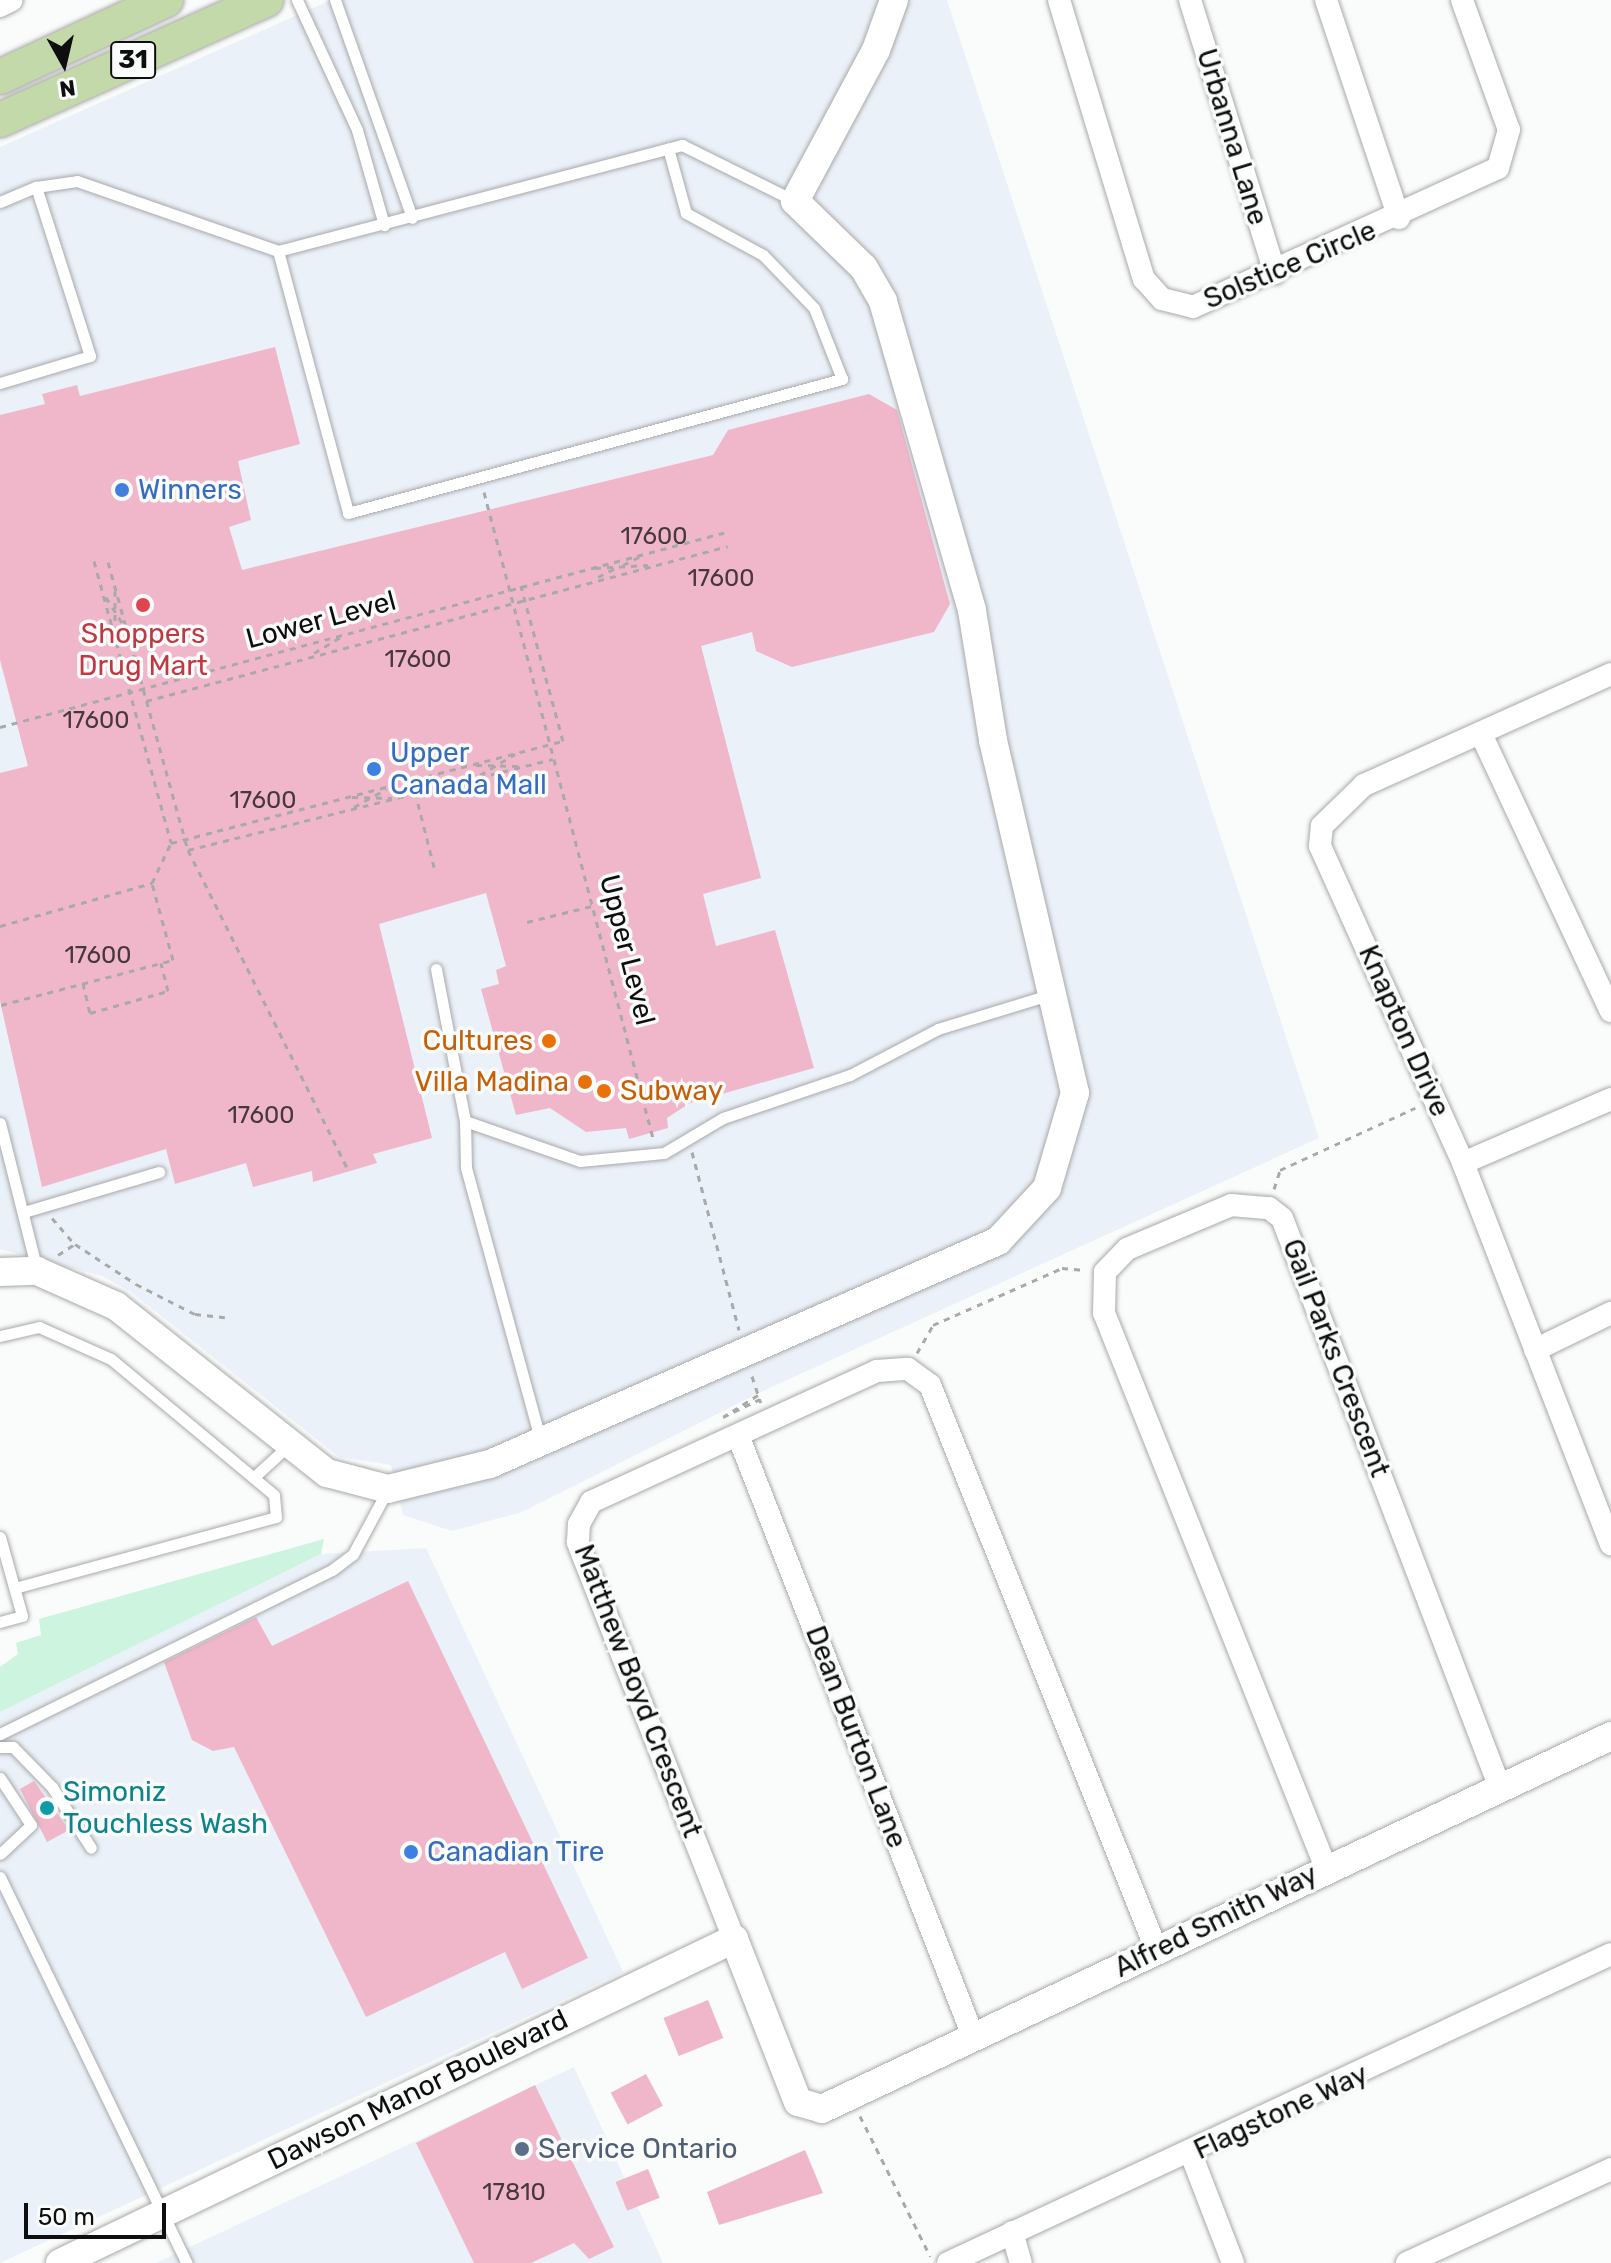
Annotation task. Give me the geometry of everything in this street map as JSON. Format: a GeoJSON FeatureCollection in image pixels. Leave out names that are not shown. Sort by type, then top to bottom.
{"type":"FeatureCollection","features":[{"type":"Feature","properties":{"kind":"main road","name":"31"},"geometry":{"type":"LineString","coordinates":[[0,77],[166,0]]}},
{"type":"Feature","properties":{"kind":"main road","name":"31"},"geometry":{"type":"LineString","coordinates":[[0,120],[266,0]]}},
{"type":"Feature","properties":{"kind":"street"},"geometry":{"type":"LineString","coordinates":[[0,6],[12,0]]}},
{"type":"Feature","properties":{"kind":"street"},"geometry":{"type":"LineString","coordinates":[[0,1272],[37,1271],[116,1306],[327,1473],[388,1489],[490,1464],[998,1241],[1047,1188],[1075,1093],[993,740],[972,610],[883,301],[863,267],[795,201],[876,50],[894,0]]}},
{"type":"Feature","properties":{"kind":"street","name":"Solstice Circle"},"geometry":{"type":"LineString","coordinates":[[1059,0],[1149,286],[1171,303],[1193,307],[1489,176],[1507,154],[1507,122],[1462,0]]}},
{"type":"Feature","properties":{"kind":"street","name":"Urbanna Lane"},"geometry":{"type":"LineString","coordinates":[[1190,0],[1275,273]]}},
{"type":"Feature","properties":{"kind":"street"},"geometry":{"type":"LineString","coordinates":[[1326,0],[1399,218]]}},
{"type":"Feature","properties":{"kind":"street","name":"Knapton Drive"},"geometry":{"type":"LineString","coordinates":[[1609,1532],[1463,1163],[1320,846],[1322,826],[1364,785],[1611,674]]}},
{"type":"Feature","properties":{"kind":"street"},"geometry":{"type":"LineString","coordinates":[[1481,734],[1611,1011]]}},
{"type":"Feature","properties":{"kind":"street"},"geometry":{"type":"LineString","coordinates":[[1463,1163],[1611,1099]]}},
{"type":"Feature","properties":{"kind":"street","name":"Gail Parks Crescent"},"geometry":{"type":"LineString","coordinates":[[1105,1272],[1127,1249],[1231,1205],[1269,1208],[1282,1218],[1500,1788]]}},
{"type":"Feature","properties":{"kind":"street"},"geometry":{"type":"LineString","coordinates":[[1105,1272],[1104,1313],[1326,1868]]}},
{"type":"Feature","properties":{"kind":"street"},"geometry":{"type":"LineString","coordinates":[[1535,1350],[1611,1313]]}},
{"type":"Feature","properties":{"kind":"street"},"geometry":{"type":"LineString","coordinates":[[908,1369],[930,1385],[1157,1951]]}},
{"type":"Feature","properties":{"kind":"street","name":"Matthew Boyd Crescent"},"geometry":{"type":"LineString","coordinates":[[822,2109],[798,2102],[578,1542],[591,1502],[739,1438],[877,1371],[908,1369]]}},
{"type":"Feature","properties":{"kind":"street","name":"Dean Burton Lane"},"geometry":{"type":"LineString","coordinates":[[739,1438],[973,2036]]}},
{"type":"Feature","properties":{"kind":"street","name":"Alfred Smith Way"},"geometry":{"type":"LineString","coordinates":[[822,2109],[1326,1868],[1611,1736]]}},
{"type":"Feature","properties":{"kind":"street","name":"Dawson Manor Boulevard"},"geometry":{"type":"LineString","coordinates":[[60,2263],[734,1939]]}},
{"type":"Feature","properties":{"kind":"street","name":"Flagstone Way"},"geometry":{"type":"LineString","coordinates":[[948,2263],[1191,2154],[1611,1954]]}},
{"type":"Feature","properties":{"kind":"street"},"geometry":{"type":"LineString","coordinates":[[1191,2154],[1233,2263]]}},
{"type":"Feature","properties":{"kind":"street"},"geometry":{"type":"LineString","coordinates":[[1407,2263],[1611,2169]]}},
{"type":"Feature","properties":{"kind":"street"},"geometry":{"type":"LineString","coordinates":[[1012,2232],[1021,2263]]}},
{"type":"Feature","properties":{"kind":"lane"},"geometry":{"type":"LineString","coordinates":[[297,0],[357,130],[384,225]]}},
{"type":"Feature","properties":{"kind":"lane"},"geometry":{"type":"LineString","coordinates":[[335,0],[412,218]]}},
{"type":"Feature","properties":{"kind":"lane"},"geometry":{"type":"LineString","coordinates":[[0,202],[36,187],[77,181],[278,251],[682,145],[736,167],[795,201]]}},
{"type":"Feature","properties":{"kind":"lane"},"geometry":{"type":"LineString","coordinates":[[278,251],[348,513],[842,379],[814,308],[763,255],[686,213],[668,148]]}},
{"type":"Feature","properties":{"kind":"lane"},"geometry":{"type":"LineString","coordinates":[[0,383],[90,356],[36,187]]}},
{"type":"Feature","properties":{"kind":"lane"},"geometry":{"type":"LineString","coordinates":[[436,969],[465,1121],[466,1168],[541,1442]]}},
{"type":"Feature","properties":{"kind":"lane"},"geometry":{"type":"LineString","coordinates":[[465,1121],[580,1161],[656,1154],[723,1118],[850,1075],[938,1029],[1052,994]]}},
{"type":"Feature","properties":{"kind":"lane"},"geometry":{"type":"LineString","coordinates":[[0,1123],[37,1271]]}},
{"type":"Feature","properties":{"kind":"lane"},"geometry":{"type":"LineString","coordinates":[[24,1212],[159,1172]]}},
{"type":"Feature","properties":{"kind":"lane"},"geometry":{"type":"LineString","coordinates":[[0,1336],[39,1327],[111,1359],[274,1495],[276,1517],[15,1588]]}},
{"type":"Feature","properties":{"kind":"lane"},"geometry":{"type":"LineString","coordinates":[[254,1477],[290,1444]]}},
{"type":"Feature","properties":{"kind":"lane"},"geometry":{"type":"LineString","coordinates":[[0,1734],[332,1570],[353,1554],[388,1489]]}},
{"type":"Feature","properties":{"kind":"lane"},"geometry":{"type":"LineString","coordinates":[[0,1537],[22,1616],[0,1622]]}},
{"type":"Feature","properties":{"kind":"lane"},"geometry":{"type":"LineString","coordinates":[[0,1747],[13,1747],[52,1787],[91,1848]]}},
{"type":"Feature","properties":{"kind":"lane"},"geometry":{"type":"LineString","coordinates":[[0,1778],[31,1825],[0,1854]]}},
{"type":"Feature","properties":{"kind":"lane"},"geometry":{"type":"LineString","coordinates":[[0,1877],[187,2263]]}},
{"type":"Feature","properties":{"kind":"path","name":"Upper Level"},"geometry":{"type":"LineString","coordinates":[[481,477],[511,601],[596,905],[656,1154]]}},
{"type":"Feature","properties":{"kind":"path","name":"Lower Level"},"geometry":{"type":"LineString","coordinates":[[0,727],[726,532]]}},
{"type":"Feature","properties":{"kind":"path"},"geometry":{"type":"LineString","coordinates":[[146,701],[511,601],[728,546]]}},
{"type":"Feature","properties":{"kind":"path"},"geometry":{"type":"LineString","coordinates":[[590,581],[648,553]]}},
{"type":"Feature","properties":{"kind":"path"},"geometry":{"type":"LineString","coordinates":[[1,1005],[173,960],[152,883],[171,843],[94,561]]}},
{"type":"Feature","properties":{"kind":"path"},"geometry":{"type":"LineString","coordinates":[[108,562],[188,850],[349,1171]]}},
{"type":"Feature","properties":{"kind":"path"},"geometry":{"type":"LineString","coordinates":[[587,569],[656,565]]}},
{"type":"Feature","properties":{"kind":"path"},"geometry":{"type":"LineString","coordinates":[[114,586],[115,635]]}},
{"type":"Feature","properties":{"kind":"path"},"geometry":{"type":"LineString","coordinates":[[171,843],[563,741],[521,586]]}},
{"type":"Feature","properties":{"kind":"path"},"geometry":{"type":"LineString","coordinates":[[103,593],[127,632]]}},
{"type":"Feature","properties":{"kind":"path"},"geometry":{"type":"LineString","coordinates":[[310,656],[345,634]]}},
{"type":"Feature","properties":{"kind":"path"},"geometry":{"type":"LineString","coordinates":[[476,778],[518,752]]}},
{"type":"Feature","properties":{"kind":"path"},"geometry":{"type":"LineString","coordinates":[[188,850],[554,758]]}},
{"type":"Feature","properties":{"kind":"path"},"geometry":{"type":"LineString","coordinates":[[472,764],[525,766]]}},
{"type":"Feature","properties":{"kind":"path"},"geometry":{"type":"LineString","coordinates":[[412,780],[434,867]]}},
{"type":"Feature","properties":{"kind":"path"},"geometry":{"type":"LineString","coordinates":[[349,810],[393,785]]}},
{"type":"Feature","properties":{"kind":"path"},"geometry":{"type":"LineString","coordinates":[[348,797],[396,798]]}},
{"type":"Feature","properties":{"kind":"path"},"geometry":{"type":"LineString","coordinates":[[0,926],[152,883]]}},
{"type":"Feature","properties":{"kind":"path"},"geometry":{"type":"LineString","coordinates":[[527,922],[596,905]]}},
{"type":"Feature","properties":{"kind":"path"},"geometry":{"type":"LineString","coordinates":[[83,983],[90,1013],[168,991],[161,963]]}},
{"type":"Feature","properties":{"kind":"path"},"geometry":{"type":"LineString","coordinates":[[1269,1208],[1280,1170],[1435,1099]]}},
{"type":"Feature","properties":{"kind":"path"},"geometry":{"type":"LineString","coordinates":[[688,1139],[762,1406]]}},
{"type":"Feature","properties":{"kind":"path"},"geometry":{"type":"LineString","coordinates":[[45,1207],[75,1244],[136,1284],[195,1314],[225,1317]]}},
{"type":"Feature","properties":{"kind":"path"},"geometry":{"type":"LineString","coordinates":[[908,1369],[933,1325],[1062,1268],[1105,1272]]}},
{"type":"Feature","properties":{"kind":"path"},"geometry":{"type":"LineString","coordinates":[[759,1397],[723,1417],[759,1397]]}},
{"type":"Feature","properties":{"kind":"path"},"geometry":{"type":"LineString","coordinates":[[850,2096],[934,2263]]}},
{"type":"Feature","properties":{"kind":"shaded area"},"geometry":{"type":"Polygon","coordinates":[[[331,0],[947,0],[1319,1138],[765,1390],[522,1512],[452,1531],[403,1515],[391,1465],[339,1457],[131,1292],[102,1276],[0,1249],[0,147],[331,0]]]}},
{"type":"Feature","properties":{"kind":"shaded area"},"geometry":{"type":"Polygon","coordinates":[[[426,1548],[623,1972],[0,2263],[0,1712],[321,1554],[426,1548]]]}},
{"type":"Feature","properties":{"kind":"shaded area"},"geometry":{"type":"Polygon","coordinates":[[[574,2067],[663,2263],[156,2263],[574,2067]]]}},
{"type":"Feature","properties":{"kind":"green space"},"geometry":{"type":"Polygon","coordinates":[[[324,1539],[321,1554],[0,1712],[0,1667],[18,1654],[16,1643],[41,1635],[39,1619],[324,1539]]]}},
{"type":"Feature","properties":{"kind":"building","name":"Upper Canada Mall"},"geometry":{"type":"Polygon","coordinates":[[[275,347],[300,444],[238,461],[251,520],[229,527],[242,570],[713,455],[728,430],[869,394],[897,410],[950,604],[934,632],[792,667],[756,651],[752,632],[701,646],[761,878],[703,894],[716,946],[775,930],[814,1068],[690,1103],[667,1118],[668,1128],[629,1139],[626,1128],[586,1132],[550,1108],[516,1115],[481,989],[499,984],[496,970],[506,966],[486,893],[379,924],[432,1138],[373,1154],[377,1163],[313,1182],[312,1171],[253,1187],[246,1163],[175,1184],[166,1149],[42,1187],[0,1001],[0,773],[28,766],[0,660],[0,415],[45,404],[42,394],[77,385],[80,396],[275,347]]]}},
{"type":"Feature","properties":{"kind":"building","name":"Canadian Tire"},"geometry":{"type":"Polygon","coordinates":[[[408,1581],[588,1958],[522,1989],[505,1952],[366,2017],[234,1747],[213,1751],[192,1740],[164,1662],[256,1617],[272,1646],[408,1581]]]}},
{"type":"Feature","properties":{"kind":"building","name":"Simoniz Touchless Wash"},"geometry":{"type":"Polygon","coordinates":[[[34,1781],[69,1830],[47,1842],[20,1789],[34,1781]]]}},
{"type":"Feature","properties":{"kind":"building"},"geometry":{"type":"Polygon","coordinates":[[[708,2000],[723,2038],[679,2056],[663,2018],[708,2000]]]}},
{"type":"Feature","properties":{"kind":"building"},"geometry":{"type":"Polygon","coordinates":[[[646,2074],[663,2106],[628,2125],[611,2093],[646,2074]]]}},
{"type":"Feature","properties":{"kind":"building"},"geometry":{"type":"Polygon","coordinates":[[[535,2085],[614,2247],[589,2259],[574,2243],[531,2263],[474,2263],[416,2143],[535,2085]]]}},
{"type":"Feature","properties":{"kind":"building"},"geometry":{"type":"Polygon","coordinates":[[[805,2150],[823,2193],[719,2225],[707,2192],[805,2150]]]}},
{"type":"Feature","properties":{"kind":"building"},"geometry":{"type":"Polygon","coordinates":[[[648,2169],[660,2198],[627,2211],[616,2182],[648,2169]]]}},
{"type":"Feature","properties":{"kind":"place","name":"Winners"},"geometry":{"type":"Point","coordinates":[122,490]}},
{"type":"Feature","properties":{"kind":"place","name":"Shoppers Drug Mart"},"geometry":{"type":"Point","coordinates":[143,605]}},
{"type":"Feature","properties":{"kind":"place","name":"Upper Canada Mall"},"geometry":{"type":"Point","coordinates":[374,769]}},
{"type":"Feature","properties":{"kind":"place","name":"Cultures"},"geometry":{"type":"Point","coordinates":[549,1041]}},
{"type":"Feature","properties":{"kind":"place","name":"Villa Madina"},"geometry":{"type":"Point","coordinates":[585,1082]}},
{"type":"Feature","properties":{"kind":"place","name":"Subway"},"geometry":{"type":"Point","coordinates":[604,1091]}},
{"type":"Feature","properties":{"kind":"place","name":"Simoniz Touchless Wash"},"geometry":{"type":"Point","coordinates":[47,1808]}},
{"type":"Feature","properties":{"kind":"place","name":"Canadian Tire"},"geometry":{"type":"Point","coordinates":[411,1852]}},
{"type":"Feature","properties":{"kind":"place","name":"Service Ontario"},"geometry":{"type":"Point","coordinates":[522,2149]}}]}
